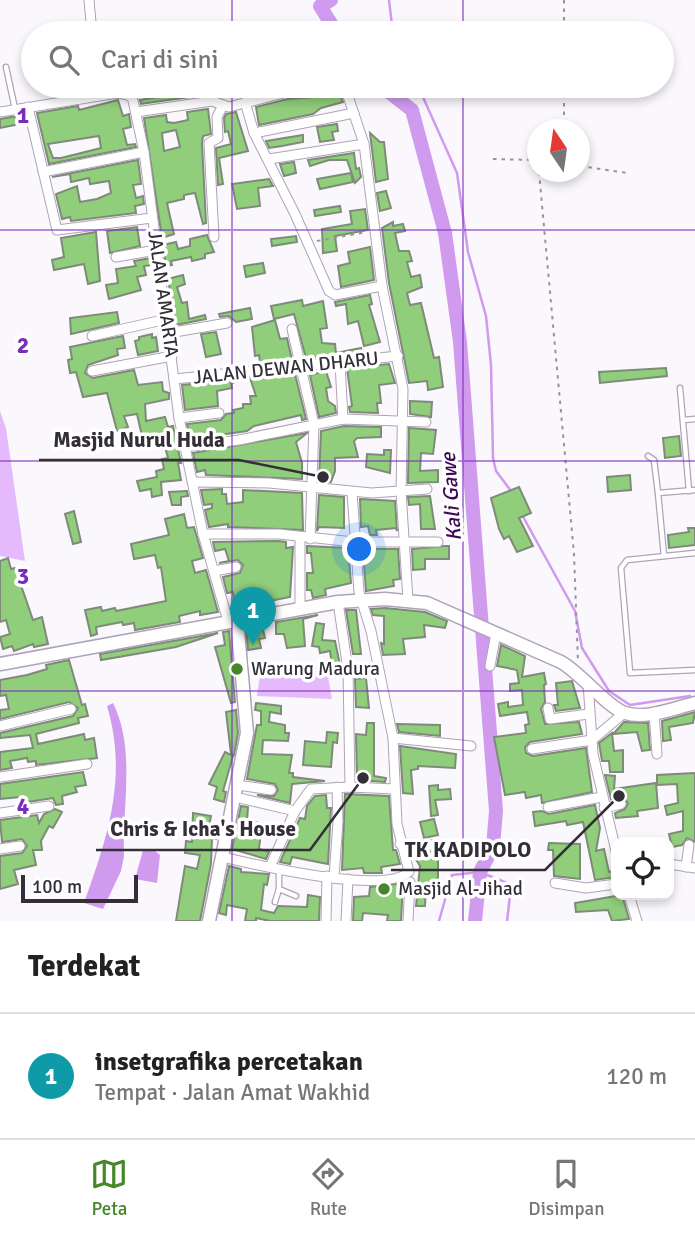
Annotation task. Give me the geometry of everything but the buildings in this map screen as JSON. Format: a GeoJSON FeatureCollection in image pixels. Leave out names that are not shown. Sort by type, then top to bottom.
{"type":"FeatureCollection","features":[{"type":"Feature","properties":{"kind":"main road"},"geometry":{"type":"LineString","coordinates":[[0,664],[338,601],[408,600],[446,610],[578,671],[613,707],[624,713],[654,712],[695,703]]}},
{"type":"Feature","properties":{"kind":"main road"},"geometry":{"type":"LineString","coordinates":[[209,921],[244,759],[247,715],[233,621]]}},
{"type":"Feature","properties":{"kind":"street"},"geometry":{"type":"LineString","coordinates":[[89,0],[91,21]]}},
{"type":"Feature","properties":{"kind":"street"},"geometry":{"type":"LineString","coordinates":[[0,112],[67,98]]}},
{"type":"Feature","properties":{"kind":"street"},"geometry":{"type":"LineString","coordinates":[[130,98],[136,112],[212,101],[223,105],[262,98]]}},
{"type":"Feature","properties":{"kind":"street"},"geometry":{"type":"LineString","coordinates":[[348,98],[364,144],[382,286],[403,389],[401,492],[408,600]]}},
{"type":"Feature","properties":{"kind":"street"},"geometry":{"type":"LineString","coordinates":[[245,102],[254,133],[269,159],[331,295],[382,286]]}},
{"type":"Feature","properties":{"kind":"street"},"geometry":{"type":"LineString","coordinates":[[214,237],[209,143],[218,138],[217,117],[223,105]]}},
{"type":"Feature","properties":{"kind":"street"},"geometry":{"type":"LineString","coordinates":[[28,107],[55,228],[61,232],[152,218]]}},
{"type":"Feature","properties":{"kind":"street","name":"JALAN AMARTA"},"geometry":{"type":"LineString","coordinates":[[136,112],[144,152],[179,418],[203,534],[233,621]]}},
{"type":"Feature","properties":{"kind":"street"},"geometry":{"type":"LineString","coordinates":[[254,133],[354,113]]}},
{"type":"Feature","properties":{"kind":"street"},"geometry":{"type":"LineString","coordinates":[[269,159],[364,144]]}},
{"type":"Feature","properties":{"kind":"street"},"geometry":{"type":"LineString","coordinates":[[43,172],[144,152]]}},
{"type":"Feature","properties":{"kind":"street"},"geometry":{"type":"LineString","coordinates":[[116,257],[156,250]]}},
{"type":"Feature","properties":{"kind":"street"},"geometry":{"type":"LineString","coordinates":[[92,336],[167,319]]}},
{"type":"Feature","properties":{"kind":"street"},"geometry":{"type":"LineString","coordinates":[[169,333],[227,323]]}},
{"type":"Feature","properties":{"kind":"street"},"geometry":{"type":"LineString","coordinates":[[292,329],[314,424],[310,539]]}},
{"type":"Feature","properties":{"kind":"street"},"geometry":{"type":"LineString","coordinates":[[92,371],[172,356]]}},
{"type":"Feature","properties":{"kind":"street","name":"JALAN DEWAN DHARU"},"geometry":{"type":"LineString","coordinates":[[175,379],[398,356]]}},
{"type":"Feature","properties":{"kind":"street"},"geometry":{"type":"LineString","coordinates":[[341,363],[343,419]]}},
{"type":"Feature","properties":{"kind":"street"},"geometry":{"type":"LineString","coordinates":[[179,418],[219,413]]}},
{"type":"Feature","properties":{"kind":"street"},"geometry":{"type":"LineString","coordinates":[[185,447],[343,419],[426,422]]}},
{"type":"Feature","properties":{"kind":"street"},"geometry":{"type":"LineString","coordinates":[[194,482],[312,486],[352,492],[427,489]]}},
{"type":"Feature","properties":{"kind":"street"},"geometry":{"type":"LineString","coordinates":[[222,857],[348,879],[403,878],[410,872],[410,864],[400,844],[393,738],[371,631],[360,599],[352,492]]}},
{"type":"Feature","properties":{"kind":"street"},"geometry":{"type":"LineString","coordinates":[[203,534],[279,534],[354,542],[439,542]]}},
{"type":"Feature","properties":{"kind":"street"},"geometry":{"type":"LineString","coordinates":[[300,537],[300,608]]}},
{"type":"Feature","properties":{"kind":"street"},"geometry":{"type":"LineString","coordinates":[[214,571],[236,567]]}},
{"type":"Feature","properties":{"kind":"street"},"geometry":{"type":"LineString","coordinates":[[338,601],[348,670],[350,787]]}},
{"type":"Feature","properties":{"kind":"street"},"geometry":{"type":"LineString","coordinates":[[491,666],[494,632]]}},
{"type":"Feature","properties":{"kind":"street"},"geometry":{"type":"LineString","coordinates":[[589,681],[592,740],[612,837]]}},
{"type":"Feature","properties":{"kind":"street"},"geometry":{"type":"LineString","coordinates":[[548,708],[550,719],[589,714]]}},
{"type":"Feature","properties":{"kind":"street"},"geometry":{"type":"LineString","coordinates":[[0,726],[71,709]]}},
{"type":"Feature","properties":{"kind":"street"},"geometry":{"type":"LineString","coordinates":[[654,712],[657,754]]}},
{"type":"Feature","properties":{"kind":"street"},"geometry":{"type":"LineString","coordinates":[[532,749],[592,740],[624,713]]}},
{"type":"Feature","properties":{"kind":"street"},"geometry":{"type":"LineString","coordinates":[[393,738],[471,746]]}},
{"type":"Feature","properties":{"kind":"street"},"geometry":{"type":"LineString","coordinates":[[0,777],[87,764]]}},
{"type":"Feature","properties":{"kind":"street"},"geometry":{"type":"LineString","coordinates":[[326,921],[338,821],[337,787]]}},
{"type":"Feature","properties":{"kind":"street"},"geometry":{"type":"LineString","coordinates":[[274,868],[295,811],[311,789],[395,789]]}},
{"type":"Feature","properties":{"kind":"street"},"geometry":{"type":"LineString","coordinates":[[236,791],[271,790]]}},
{"type":"Feature","properties":{"kind":"street"},"geometry":{"type":"LineString","coordinates":[[236,791],[295,811]]}},
{"type":"Feature","properties":{"kind":"street"},"geometry":{"type":"LineString","coordinates":[[548,807],[603,802],[621,804]]}},
{"type":"Feature","properties":{"kind":"street"},"geometry":{"type":"LineString","coordinates":[[0,813],[48,806]]}},
{"type":"Feature","properties":{"kind":"street"},"geometry":{"type":"LineString","coordinates":[[400,844],[434,845]]}},
{"type":"Feature","properties":{"kind":"street"},"geometry":{"type":"LineString","coordinates":[[0,849],[20,845]]}},
{"type":"Feature","properties":{"kind":"street"},"geometry":{"type":"LineString","coordinates":[[688,845],[691,868]]}},
{"type":"Feature","properties":{"kind":"street"},"geometry":{"type":"LineString","coordinates":[[346,921],[348,879]]}},
{"type":"Feature","properties":{"kind":"street"},"geometry":{"type":"LineString","coordinates":[[408,921],[410,883]]}},
{"type":"Feature","properties":{"kind":"street"},"geometry":{"type":"LineString","coordinates":[[555,884],[586,888],[611,885]]}},
{"type":"Feature","properties":{"kind":"street"},"geometry":{"type":"LineString","coordinates":[[631,900],[637,921]]}},
{"type":"Feature","properties":{"kind":"lane"},"geometry":{"type":"LineString","coordinates":[[6,67],[13,110]]}},
{"type":"Feature","properties":{"kind":"lane"},"geometry":{"type":"LineString","coordinates":[[658,493],[692,490],[680,388]]}},
{"type":"Feature","properties":{"kind":"lane"},"geometry":{"type":"LineString","coordinates":[[683,420],[695,419]]}},
{"type":"Feature","properties":{"kind":"lane"},"geometry":{"type":"LineString","coordinates":[[648,456],[654,460],[664,555]]}},
{"type":"Feature","properties":{"kind":"lane"},"geometry":{"type":"LineString","coordinates":[[695,553],[627,560],[621,564],[629,671],[635,675],[695,670]]}},
{"type":"Feature","properties":{"kind":"lane"},"geometry":{"type":"LineString","coordinates":[[274,868],[279,889],[275,902]]}},
{"type":"Feature","properties":{"kind":"lane"},"geometry":{"type":"LineString","coordinates":[[279,889],[296,897]]}},
{"type":"Feature","properties":{"kind":"path"},"geometry":{"type":"LineString","coordinates":[[564,0],[564,21]]}},
{"type":"Feature","properties":{"kind":"path"},"geometry":{"type":"LineString","coordinates":[[564,98],[564,119]]}},
{"type":"Feature","properties":{"kind":"path"},"geometry":{"type":"LineString","coordinates":[[493,159],[527,160]]}},
{"type":"Feature","properties":{"kind":"path"},"geometry":{"type":"LineString","coordinates":[[590,168],[628,173]]}},
{"type":"Feature","properties":{"kind":"path"},"geometry":{"type":"LineString","coordinates":[[540,182],[576,611],[578,671]]}},
{"type":"Feature","properties":{"kind":"path"},"geometry":{"type":"LineString","coordinates":[[308,243],[374,230]]}},
{"type":"Feature","properties":{"kind":"shaded area"},"geometry":{"type":"Polygon","coordinates":[[[0,411],[6,428],[25,561],[0,556],[0,411]]]}},
{"type":"Feature","properties":{"kind":"shaded area"},"geometry":{"type":"Polygon","coordinates":[[[326,665],[332,699],[257,696],[261,668],[326,665]]]}},
{"type":"Feature","properties":{"kind":"shaded area"},"geometry":{"type":"Polygon","coordinates":[[[113,703],[120,721],[126,758],[124,856],[121,871],[103,909],[84,903],[101,854],[112,806],[116,757],[107,706],[113,703]]]}},
{"type":"Feature","properties":{"kind":"shaded area"},"geometry":{"type":"Polygon","coordinates":[[[143,850],[155,851],[160,855],[157,883],[135,879],[143,850]]]}},
{"type":"Feature","properties":{"kind":"waterway","name":"Kali Gawe"},"geometry":{"type":"LineString","coordinates":[[329,21],[320,6],[331,0]]}},
{"type":"Feature","properties":{"kind":"waterway"},"geometry":{"type":"LineString","coordinates":[[389,0],[392,21]]}},
{"type":"Feature","properties":{"kind":"waterway","name":"Kali Gawe"},"geometry":{"type":"LineString","coordinates":[[396,98],[412,110],[445,233],[460,342],[496,811],[493,847],[480,872],[475,921]]}},
{"type":"Feature","properties":{"kind":"waterway"},"geometry":{"type":"LineString","coordinates":[[423,98],[457,173],[468,252],[486,316],[491,365],[493,458],[496,471],[511,491]]}},
{"type":"Feature","properties":{"kind":"waterway"},"geometry":{"type":"LineString","coordinates":[[521,513],[575,611],[582,648],[609,691],[630,705],[690,696]]}},
{"type":"Feature","properties":{"kind":"waterway"},"geometry":{"type":"LineString","coordinates":[[439,921],[452,875],[480,872],[507,883],[510,896],[507,921]]}},
{"type":"Feature","properties":{"kind":"place","name":"Masjid Nurul Huda"},"geometry":{"type":"Point","coordinates":[323,477]}},
{"type":"Feature","properties":{"kind":"place","name":"insetgrafika percetakan"},"geometry":{"type":"Point","coordinates":[253,645]}},
{"type":"Feature","properties":{"kind":"place","name":"Warung Madura"},"geometry":{"type":"Point","coordinates":[237,669]}},
{"type":"Feature","properties":{"kind":"place","name":"Chris & Icha's House"},"geometry":{"type":"Point","coordinates":[363,778]}},
{"type":"Feature","properties":{"kind":"place","name":"TK KADIPOLO"},"geometry":{"type":"Point","coordinates":[619,796]}},
{"type":"Feature","properties":{"kind":"place","name":"Masjid Al-Jihad"},"geometry":{"type":"Point","coordinates":[384,889]}}]}
